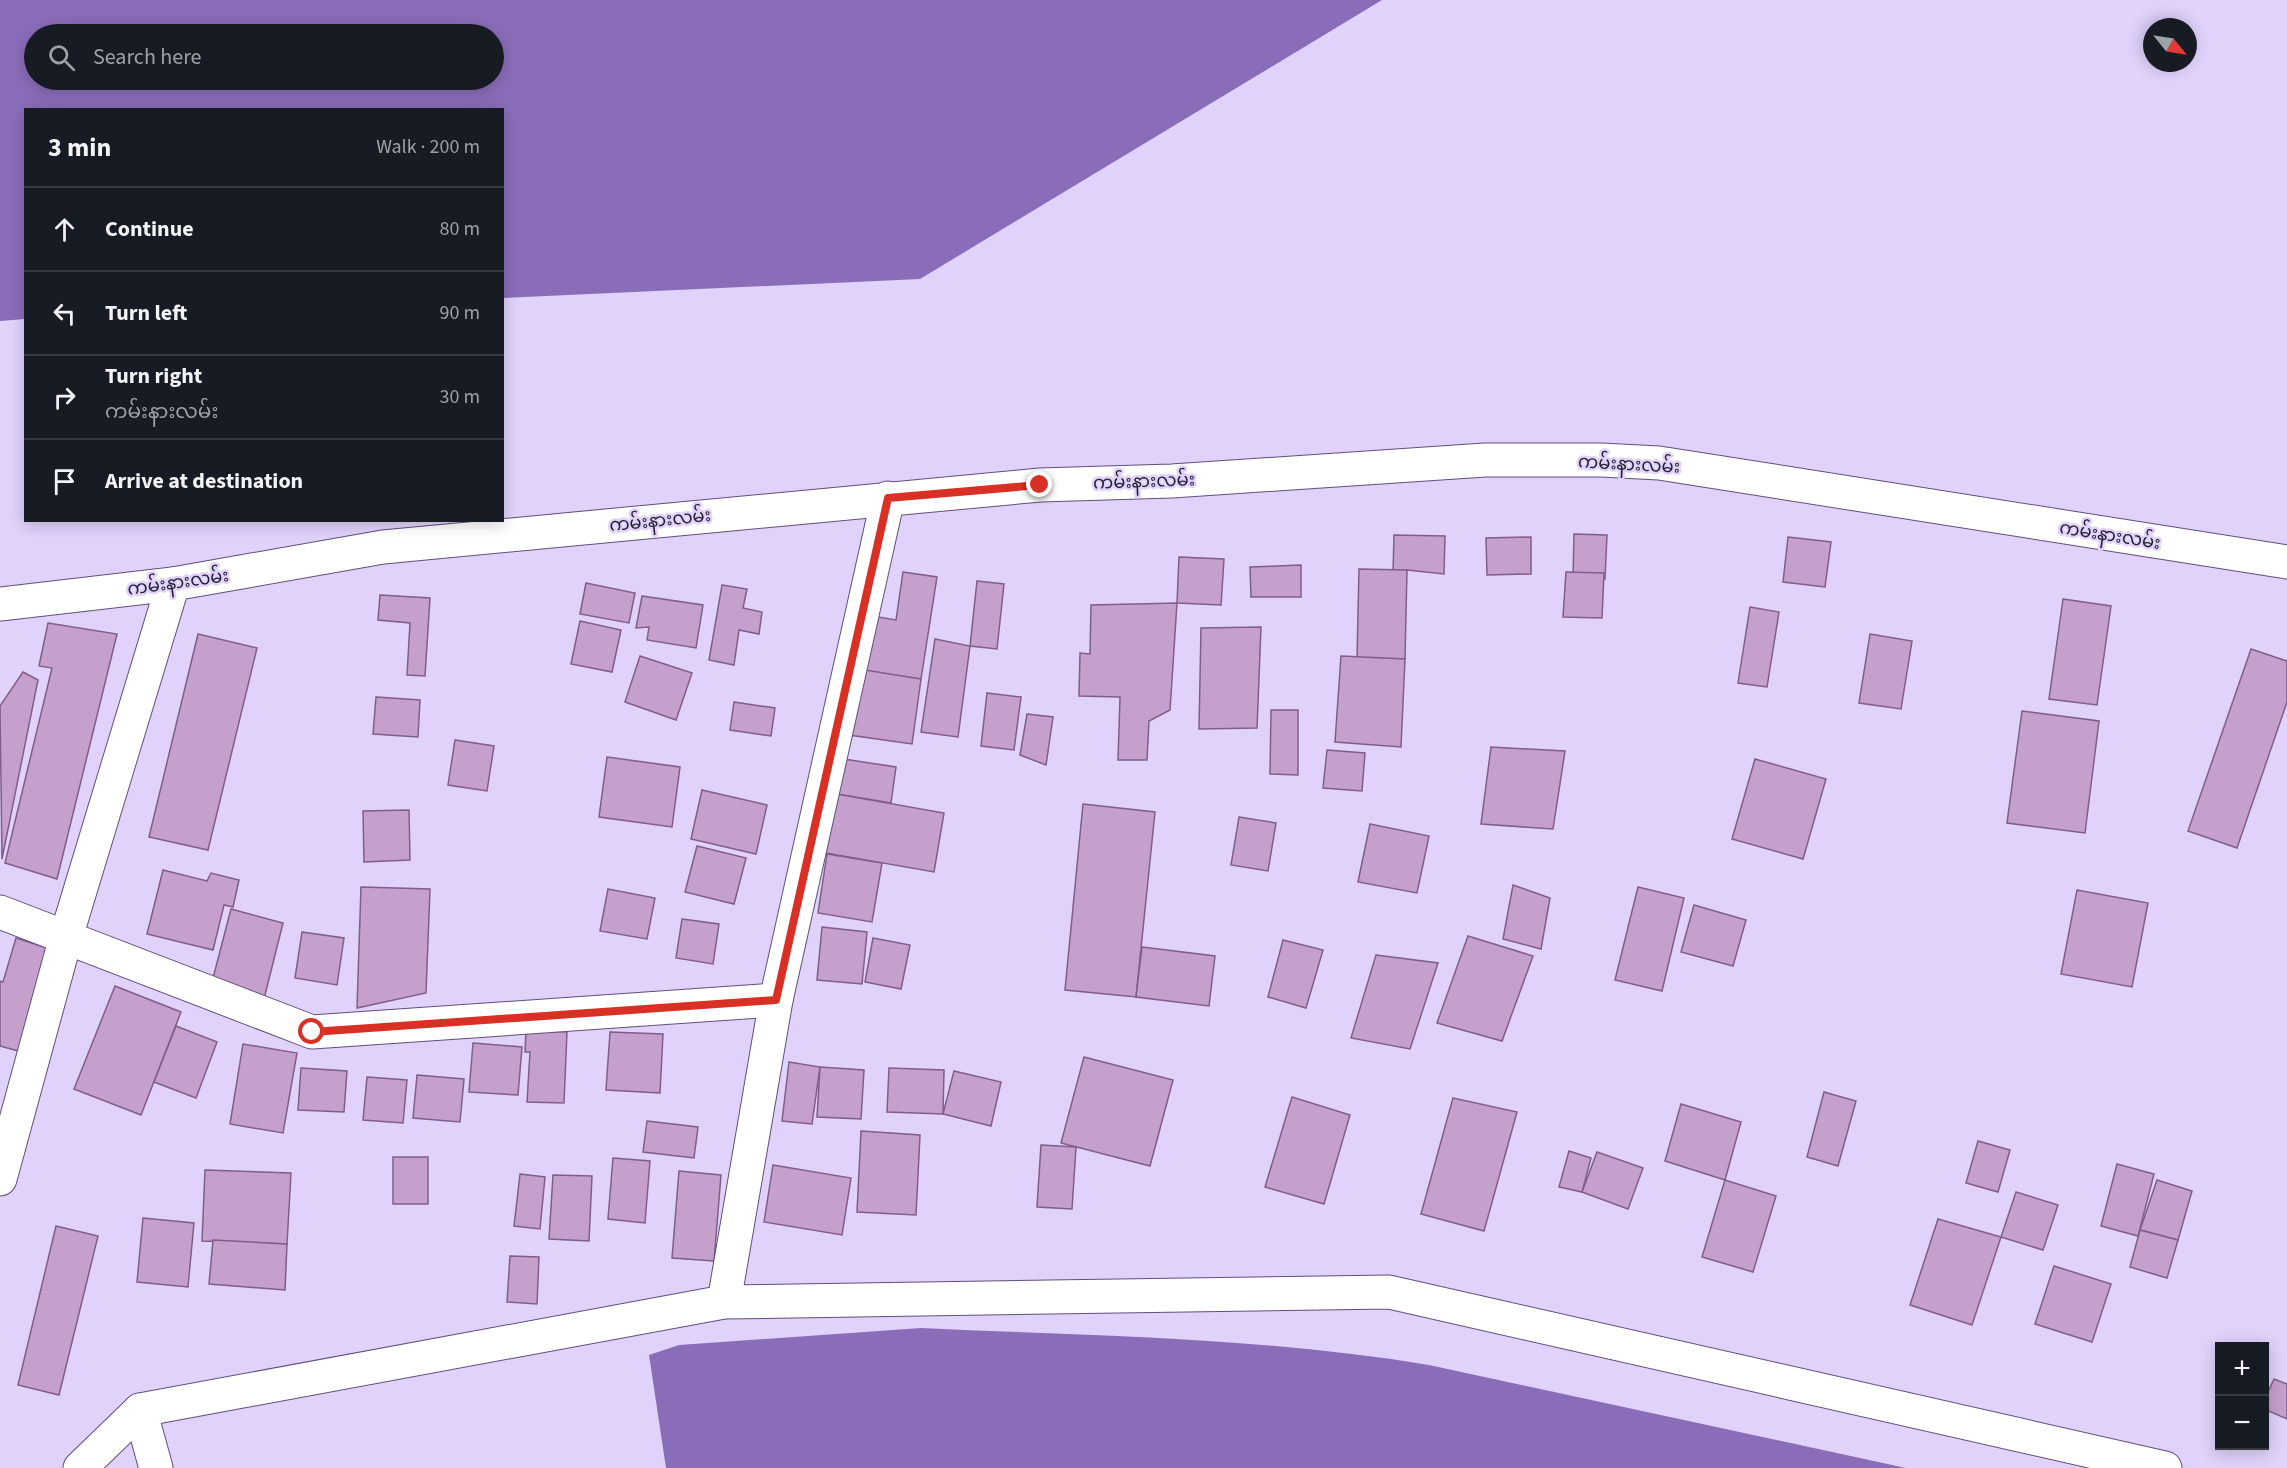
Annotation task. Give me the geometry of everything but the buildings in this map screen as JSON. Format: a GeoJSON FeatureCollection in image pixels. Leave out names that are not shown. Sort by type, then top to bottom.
{"type":"FeatureCollection","features":[{"type":"Feature","properties":{"kind":"street","name":"ကမ်းနားလမ်း"},"geometry":{"type":"LineString","coordinates":[[1,605],[173,584],[383,548],[888,498],[1040,485],[1172,481],[1485,460],[1601,460],[1703,469],[2287,562]]}},
{"type":"Feature","properties":{"kind":"street"},"geometry":{"type":"LineString","coordinates":[[724,1302],[776,1000],[888,498]]}},
{"type":"Feature","properties":{"kind":"street"},"geometry":{"type":"LineString","coordinates":[[0,1179],[66,938],[173,584]]}},
{"type":"Feature","properties":{"kind":"street"},"geometry":{"type":"LineString","coordinates":[[0,912],[312,1032],[776,1000]]}},
{"type":"Feature","properties":{"kind":"street"},"geometry":{"type":"LineString","coordinates":[[80,1468],[140,1410],[724,1302],[1389,1292],[2165,1468]]}},
{"type":"Feature","properties":{"kind":"street"},"geometry":{"type":"LineString","coordinates":[[140,1410],[156,1468]]}},
{"type":"Feature","properties":{"kind":"shaded area"},"geometry":{"type":"Polygon","coordinates":[[[0,0],[1382,0],[920,279],[504,298],[504,108],[24,108],[24,319],[0,321],[0,0]]]}},
{"type":"Feature","properties":{"kind":"shaded area"},"geometry":{"type":"Polygon","coordinates":[[[921,1328],[1176,1339],[1366,1356],[1429,1365],[1906,1468],[666,1468],[649,1355],[679,1345],[921,1328]]]}},
{"type":"Feature","properties":{"kind":"route"},"geometry":{"type":"LineString","coordinates":[[312,1032],[776,1000],[888,498],[1040,485]]}}]}
